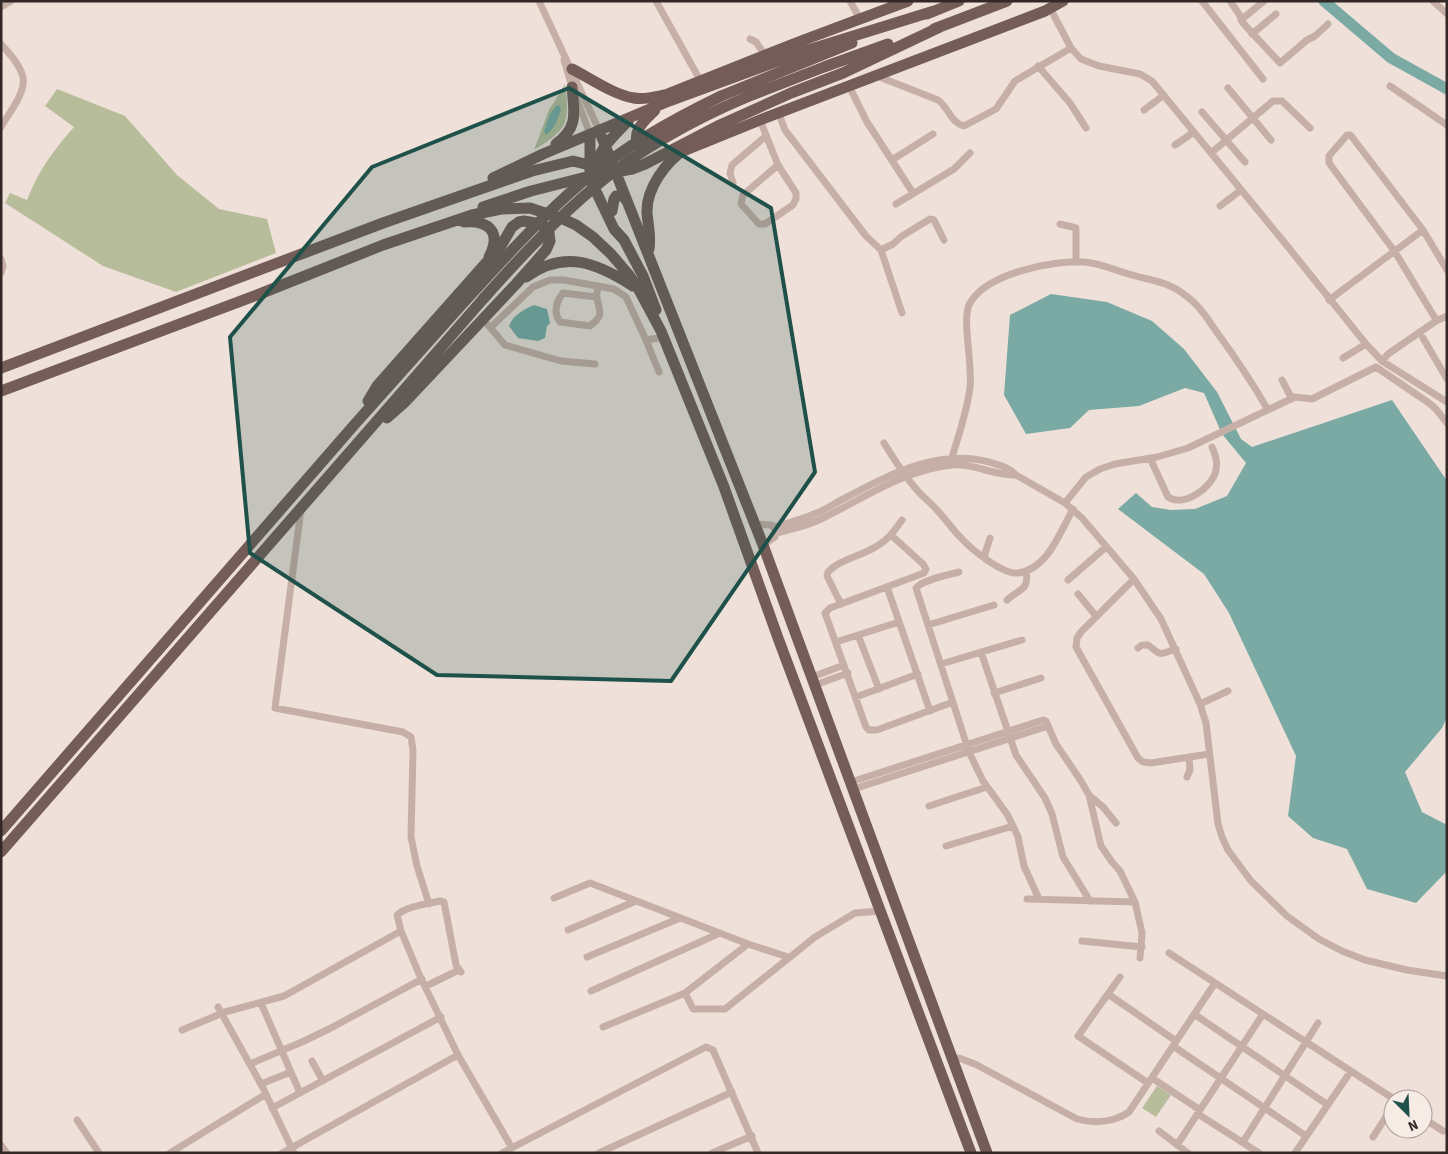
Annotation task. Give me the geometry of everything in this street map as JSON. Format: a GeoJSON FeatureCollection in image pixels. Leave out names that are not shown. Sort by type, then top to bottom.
{"type":"FeatureCollection","features":[{"type":"Feature","properties":{"kind":"main road"},"geometry":{"type":"LineString","coordinates":[[3,829],[355,424],[463,303],[546,214],[582,182],[624,151],[660,128],[721,96],[959,1]]}},
{"type":"Feature","properties":{"kind":"main road"},"geometry":{"type":"LineString","coordinates":[[680,153],[849,86],[1052,13],[1063,1]]}},
{"type":"Feature","properties":{"kind":"main road"},"geometry":{"type":"LineString","coordinates":[[572,69],[596,83],[634,98],[652,98],[905,2]]}},
{"type":"Feature","properties":{"kind":"main road"},"geometry":{"type":"LineString","coordinates":[[1,852],[517,261],[608,176],[666,138],[701,118],[747,97],[824,67],[1007,2]]}},
{"type":"Feature","properties":{"kind":"main road"},"geometry":{"type":"LineString","coordinates":[[463,195],[543,154],[598,137],[631,118],[665,103],[776,61],[934,11]]}},
{"type":"Feature","properties":{"kind":"main road"},"geometry":{"type":"LineString","coordinates":[[438,226],[494,203],[555,184],[583,172],[602,174],[632,169],[720,125],[791,93],[843,73],[940,27]]}},
{"type":"Feature","properties":{"kind":"main road"},"geometry":{"type":"LineString","coordinates":[[714,74],[776,61]]}},
{"type":"Feature","properties":{"kind":"main road"},"geometry":{"type":"LineString","coordinates":[[543,154],[566,135],[573,125],[575,112],[572,87]]}},
{"type":"Feature","properties":{"kind":"main road"},"geometry":{"type":"LineString","coordinates":[[660,156],[647,155],[639,147],[636,137],[637,130],[680,88]]}},
{"type":"Feature","properties":{"kind":"main road"},"geometry":{"type":"LineString","coordinates":[[598,137],[631,118]]}},
{"type":"Feature","properties":{"kind":"main road"},"geometry":{"type":"LineString","coordinates":[[648,254],[650,242],[647,211],[648,200],[659,174],[680,153],[720,125]]}},
{"type":"Feature","properties":{"kind":"main road"},"geometry":{"type":"LineString","coordinates":[[598,137],[630,158],[644,159],[660,156]]}},
{"type":"Feature","properties":{"kind":"main road"},"geometry":{"type":"LineString","coordinates":[[598,137],[602,174],[614,229],[624,240]]}},
{"type":"Feature","properties":{"kind":"main road"},"geometry":{"type":"LineString","coordinates":[[598,137],[602,174],[612,211],[621,228],[624,240],[643,276],[658,313],[662,334]]}},
{"type":"Feature","properties":{"kind":"main road"},"geometry":{"type":"LineString","coordinates":[[598,137],[602,174]]}},
{"type":"Feature","properties":{"kind":"main road"},"geometry":{"type":"LineString","coordinates":[[1,368],[357,233],[532,171],[567,162],[580,162],[602,174],[626,200],[755,524],[987,1153]]}},
{"type":"Feature","properties":{"kind":"main road"},"geometry":{"type":"LineString","coordinates":[[479,190],[494,194],[494,203]]}},
{"type":"Feature","properties":{"kind":"main road"},"geometry":{"type":"LineString","coordinates":[[612,211],[616,196],[623,196],[626,200]]}},
{"type":"Feature","properties":{"kind":"main road"},"geometry":{"type":"LineString","coordinates":[[1,390],[271,290],[383,245],[472,215],[494,210],[524,208],[546,212],[576,225],[593,237],[611,254],[639,290],[662,334],[724,487],[778,638],[971,1153]]}},
{"type":"Feature","properties":{"kind":"main road"},"geometry":{"type":"LineString","coordinates":[[438,226],[475,221],[486,224],[494,236],[493,248],[486,262]]}},
{"type":"Feature","properties":{"kind":"main road"},"geometry":{"type":"LineString","coordinates":[[349,453],[487,324],[516,284],[548,246],[550,241],[549,233],[545,227],[524,221],[512,227],[498,251],[486,262],[377,386],[355,424]]}},
{"type":"Feature","properties":{"kind":"main road"},"geometry":{"type":"LineString","coordinates":[[516,284],[532,273],[554,263],[584,262],[610,271],[639,290]]}},
{"type":"Feature","properties":{"kind":"main road"},"geometry":{"type":"LineString","coordinates":[[903,969],[918,964]]}},
{"type":"Feature","properties":{"kind":"street"},"geometry":{"type":"LineString","coordinates":[[540,1],[562,52],[572,69],[598,137]]}},
{"type":"Feature","properties":{"kind":"street"},"geometry":{"type":"LineString","coordinates":[[656,1],[700,80]]}},
{"type":"Feature","properties":{"kind":"street"},"geometry":{"type":"LineString","coordinates":[[850,1],[860,19]]}},
{"type":"Feature","properties":{"kind":"street"},"geometry":{"type":"LineString","coordinates":[[1202,1],[1263,79]]}},
{"type":"Feature","properties":{"kind":"street"},"geometry":{"type":"LineString","coordinates":[[1230,1],[1252,34],[1280,64],[1328,24]]}},
{"type":"Feature","properties":{"kind":"street"},"geometry":{"type":"LineString","coordinates":[[1241,20],[1264,1]]}},
{"type":"Feature","properties":{"kind":"street"},"geometry":{"type":"LineString","coordinates":[[1433,1],[1447,14]]}},
{"type":"Feature","properties":{"kind":"street"},"geometry":{"type":"LineString","coordinates":[[1052,13],[1076,54],[1086,61],[1099,66],[1147,77],[1164,95],[1366,344],[1382,361],[1447,402]]}},
{"type":"Feature","properties":{"kind":"street"},"geometry":{"type":"LineString","coordinates":[[1252,34],[1276,14]]}},
{"type":"Feature","properties":{"kind":"street"},"geometry":{"type":"LineString","coordinates":[[750,39],[756,42],[765,55]]}},
{"type":"Feature","properties":{"kind":"street"},"geometry":{"type":"LineString","coordinates":[[1,44],[18,67],[23,78],[21,92],[1,127]]}},
{"type":"Feature","properties":{"kind":"street"},"geometry":{"type":"LineString","coordinates":[[876,76],[938,100],[952,120],[964,126],[996,108],[1015,81],[1072,48]]}},
{"type":"Feature","properties":{"kind":"street"},"geometry":{"type":"LineString","coordinates":[[562,52],[572,87],[598,137]]}},
{"type":"Feature","properties":{"kind":"street"},"geometry":{"type":"LineString","coordinates":[[1038,66],[1070,103],[1086,128]]}},
{"type":"Feature","properties":{"kind":"street"},"geometry":{"type":"LineString","coordinates":[[849,86],[862,115],[913,194]]}},
{"type":"Feature","properties":{"kind":"street"},"geometry":{"type":"LineString","coordinates":[[1390,86],[1447,125]]}},
{"type":"Feature","properties":{"kind":"street"},"geometry":{"type":"LineString","coordinates":[[1228,88],[1271,140]]}},
{"type":"Feature","properties":{"kind":"street"},"geometry":{"type":"LineString","coordinates":[[1144,110],[1164,95]]}},
{"type":"Feature","properties":{"kind":"street"},"geometry":{"type":"LineString","coordinates":[[1211,153],[1274,101],[1282,101],[1310,128]]}},
{"type":"Feature","properties":{"kind":"street"},"geometry":{"type":"LineString","coordinates":[[1202,112],[1245,162]]}},
{"type":"Feature","properties":{"kind":"street"},"geometry":{"type":"LineString","coordinates":[[779,114],[785,130],[866,236],[881,250],[902,313]]}},
{"type":"Feature","properties":{"kind":"street"},"geometry":{"type":"LineString","coordinates":[[760,120],[778,165],[796,193],[796,199],[793,205],[765,224],[759,224],[741,204],[742,194],[778,165]]}},
{"type":"Feature","properties":{"kind":"street"},"geometry":{"type":"LineString","coordinates":[[1176,145],[1194,132]]}},
{"type":"Feature","properties":{"kind":"street"},"geometry":{"type":"LineString","coordinates":[[892,160],[933,134]]}},
{"type":"Feature","properties":{"kind":"street"},"geometry":{"type":"LineString","coordinates":[[1435,318],[1396,252],[1329,163],[1329,156],[1348,135],[1352,137],[1423,230],[1447,270]]}},
{"type":"Feature","properties":{"kind":"street"},"geometry":{"type":"LineString","coordinates":[[733,183],[730,173],[732,165],[766,136]]}},
{"type":"Feature","properties":{"kind":"street"},"geometry":{"type":"LineString","coordinates":[[896,204],[954,169],[970,153]]}},
{"type":"Feature","properties":{"kind":"street"},"geometry":{"type":"LineString","coordinates":[[1220,206],[1241,190]]}},
{"type":"Feature","properties":{"kind":"street"},"geometry":{"type":"LineString","coordinates":[[881,250],[930,219],[934,220],[944,240]]}},
{"type":"Feature","properties":{"kind":"street"},"geometry":{"type":"LineString","coordinates":[[1060,224],[1076,228],[1076,262]]}},
{"type":"Feature","properties":{"kind":"street"},"geometry":{"type":"LineString","coordinates":[[1329,300],[1396,252],[1423,230]]}},
{"type":"Feature","properties":{"kind":"street"},"geometry":{"type":"LineString","coordinates":[[1,259],[3,266],[1,274]]}},
{"type":"Feature","properties":{"kind":"street"},"geometry":{"type":"LineString","coordinates":[[952,461],[967,406],[970,387],[971,370],[966,316],[968,307],[980,290],[1031,268],[1076,262],[1098,264],[1133,275],[1160,280],[1174,287],[1190,299],[1237,360],[1268,410]]}},
{"type":"Feature","properties":{"kind":"street"},"geometry":{"type":"LineString","coordinates":[[595,364],[561,361],[505,345],[487,324],[533,287],[550,280],[564,280],[614,289],[626,297],[659,372]]}},
{"type":"Feature","properties":{"kind":"street"},"geometry":{"type":"LineString","coordinates":[[564,280],[563,293],[558,300],[556,308],[556,316],[560,322],[590,326],[598,320],[601,312],[596,297],[598,286]]}},
{"type":"Feature","properties":{"kind":"street"},"geometry":{"type":"LineString","coordinates":[[563,293],[596,297]]}},
{"type":"Feature","properties":{"kind":"street"},"geometry":{"type":"LineString","coordinates":[[1382,361],[1388,354],[1436,321],[1447,316]]}},
{"type":"Feature","properties":{"kind":"street"},"geometry":{"type":"LineString","coordinates":[[646,340],[662,334]]}},
{"type":"Feature","properties":{"kind":"street"},"geometry":{"type":"LineString","coordinates":[[1423,338],[1447,379]]}},
{"type":"Feature","properties":{"kind":"street"},"geometry":{"type":"LineString","coordinates":[[1343,358],[1366,344]]}},
{"type":"Feature","properties":{"kind":"street"},"geometry":{"type":"LineString","coordinates":[[1065,503],[1086,477],[1100,469],[1188,448],[1292,399],[1300,396],[1312,399],[1373,368],[1379,368],[1436,409],[1447,422]]}},
{"type":"Feature","properties":{"kind":"street"},"geometry":{"type":"LineString","coordinates":[[1282,380],[1292,399]]}},
{"type":"Feature","properties":{"kind":"street"},"geometry":{"type":"LineString","coordinates":[[884,443],[916,489],[936,508],[962,539],[984,557],[1009,573],[1026,571],[1036,566],[1046,557],[1073,509]]}},
{"type":"Feature","properties":{"kind":"street"},"geometry":{"type":"LineString","coordinates":[[1150,458],[1168,497],[1173,501],[1181,500],[1205,488],[1213,480],[1217,460],[1212,447]]}},
{"type":"Feature","properties":{"kind":"street"},"geometry":{"type":"LineString","coordinates":[[755,524],[766,524],[775,530],[818,520],[885,485],[952,461]]}},
{"type":"Feature","properties":{"kind":"street"},"geometry":{"type":"LineString","coordinates":[[763,545],[770,542],[775,530],[815,514],[883,478],[927,462],[952,461],[1008,475],[1016,475],[1065,503],[1073,509],[1134,579],[1161,619],[1176,649],[1200,704],[1206,723],[1218,824],[1228,850],[1251,881],[1287,916],[1319,939],[1342,951],[1366,960],[1407,970],[1447,976]]}},
{"type":"Feature","properties":{"kind":"street"},"geometry":{"type":"LineString","coordinates":[[301,508],[275,708],[402,732],[411,737],[413,750],[412,837],[417,866],[429,904]]}},
{"type":"Feature","properties":{"kind":"street"},"geometry":{"type":"LineString","coordinates":[[840,604],[828,572],[837,564],[879,545],[891,535],[902,520]]}},
{"type":"Feature","properties":{"kind":"street"},"geometry":{"type":"LineString","coordinates":[[891,535],[923,564],[926,569],[924,573],[830,608],[825,613],[866,727],[873,731],[953,702]]}},
{"type":"Feature","properties":{"kind":"street"},"geometry":{"type":"LineString","coordinates":[[984,557],[990,538]]}},
{"type":"Feature","properties":{"kind":"street"},"geometry":{"type":"LineString","coordinates":[[1068,580],[1106,547]]}},
{"type":"Feature","properties":{"kind":"street"},"geometry":{"type":"LineString","coordinates":[[1007,600],[1024,588],[1026,571]]}},
{"type":"Feature","properties":{"kind":"street"},"geometry":{"type":"LineString","coordinates":[[959,572],[917,586],[916,588],[968,748],[988,787],[1013,826],[1018,837],[1024,866],[1039,899]]}},
{"type":"Feature","properties":{"kind":"street"},"geometry":{"type":"LineString","coordinates":[[1134,579],[1080,632],[1076,647],[1138,758],[1143,762],[1150,763],[1209,754]]}},
{"type":"Feature","properties":{"kind":"street"},"geometry":{"type":"LineString","coordinates":[[887,587],[930,711]]}},
{"type":"Feature","properties":{"kind":"street"},"geometry":{"type":"LineString","coordinates":[[1078,594],[1096,616]]}},
{"type":"Feature","properties":{"kind":"street"},"geometry":{"type":"LineString","coordinates":[[928,625],[994,605]]}},
{"type":"Feature","properties":{"kind":"street"},"geometry":{"type":"LineString","coordinates":[[836,642],[899,622]]}},
{"type":"Feature","properties":{"kind":"street"},"geometry":{"type":"LineString","coordinates":[[858,635],[879,689]]}},
{"type":"Feature","properties":{"kind":"street"},"geometry":{"type":"LineString","coordinates":[[941,664],[1022,640]]}},
{"type":"Feature","properties":{"kind":"street"},"geometry":{"type":"LineString","coordinates":[[1138,648],[1142,645],[1148,645],[1156,653],[1160,654],[1176,649]]}},
{"type":"Feature","properties":{"kind":"street"},"geometry":{"type":"LineString","coordinates":[[981,652],[1008,735],[1022,766],[1045,798],[1052,814],[1063,857],[1090,901]]}},
{"type":"Feature","properties":{"kind":"street"},"geometry":{"type":"LineString","coordinates":[[813,681],[844,665]]}},
{"type":"Feature","properties":{"kind":"street"},"geometry":{"type":"LineString","coordinates":[[813,681],[848,674]]}},
{"type":"Feature","properties":{"kind":"street"},"geometry":{"type":"LineString","coordinates":[[856,697],[918,674]]}},
{"type":"Feature","properties":{"kind":"street"},"geometry":{"type":"LineString","coordinates":[[994,693],[1041,678]]}},
{"type":"Feature","properties":{"kind":"street"},"geometry":{"type":"LineString","coordinates":[[1200,704],[1228,691]]}},
{"type":"Feature","properties":{"kind":"street"},"geometry":{"type":"LineString","coordinates":[[853,786],[1008,735],[1043,720],[1089,795],[1101,846],[1120,871],[1135,902],[1142,933],[1140,958]]}},
{"type":"Feature","properties":{"kind":"street"},"geometry":{"type":"LineString","coordinates":[[1187,777],[1190,770],[1189,757]]}},
{"type":"Feature","properties":{"kind":"street"},"geometry":{"type":"LineString","coordinates":[[929,806],[988,787]]}},
{"type":"Feature","properties":{"kind":"street"},"geometry":{"type":"LineString","coordinates":[[1089,795],[1116,823]]}},
{"type":"Feature","properties":{"kind":"street"},"geometry":{"type":"LineString","coordinates":[[946,846],[1013,826]]}},
{"type":"Feature","properties":{"kind":"street"},"geometry":{"type":"LineString","coordinates":[[554,898],[590,882],[748,944],[788,957]]}},
{"type":"Feature","properties":{"kind":"street"},"geometry":{"type":"LineString","coordinates":[[1027,899],[1135,902]]}},
{"type":"Feature","properties":{"kind":"street"},"geometry":{"type":"LineString","coordinates":[[250,1064],[329,1029],[424,982],[460,971],[456,965],[443,901],[401,911],[397,919],[401,931],[424,982],[440,1017],[458,1055],[512,1148]]}},
{"type":"Feature","properties":{"kind":"street"},"geometry":{"type":"LineString","coordinates":[[568,930],[636,901]]}},
{"type":"Feature","properties":{"kind":"street"},"geometry":{"type":"LineString","coordinates":[[685,993],[693,1009],[724,1009],[815,936],[855,913],[863,911],[882,912]]}},
{"type":"Feature","properties":{"kind":"street"},"geometry":{"type":"LineString","coordinates":[[587,957],[680,918]]}},
{"type":"Feature","properties":{"kind":"street"},"geometry":{"type":"LineString","coordinates":[[182,1030],[220,1011],[261,1003],[293,992],[401,931]]}},
{"type":"Feature","properties":{"kind":"street"},"geometry":{"type":"LineString","coordinates":[[591,991],[720,933]]}},
{"type":"Feature","properties":{"kind":"street"},"geometry":{"type":"LineString","coordinates":[[1082,941],[1142,947]]}},
{"type":"Feature","properties":{"kind":"street"},"geometry":{"type":"LineString","coordinates":[[603,1027],[685,993],[748,944]]}},
{"type":"Feature","properties":{"kind":"street"},"geometry":{"type":"LineString","coordinates":[[1169,953],[1383,1092]]}},
{"type":"Feature","properties":{"kind":"street"},"geometry":{"type":"LineString","coordinates":[[1120,977],[1078,1036],[1199,1112],[1259,1153]]}},
{"type":"Feature","properties":{"kind":"street"},"geometry":{"type":"LineString","coordinates":[[951,1057],[977,1065],[1078,1119],[1087,1122],[1108,1121],[1129,1112],[1215,983]]}},
{"type":"Feature","properties":{"kind":"street"},"geometry":{"type":"LineString","coordinates":[[1108,994],[1221,1078],[1306,1136]]}},
{"type":"Feature","properties":{"kind":"street"},"geometry":{"type":"LineString","coordinates":[[261,1003],[300,1094]]}},
{"type":"Feature","properties":{"kind":"street"},"geometry":{"type":"LineString","coordinates":[[220,1011],[261,1084],[293,1150]]}},
{"type":"Feature","properties":{"kind":"street"},"geometry":{"type":"LineString","coordinates":[[1194,1014],[1328,1105]]}},
{"type":"Feature","properties":{"kind":"street"},"geometry":{"type":"LineString","coordinates":[[1177,1145],[1263,1014]]}},
{"type":"Feature","properties":{"kind":"street"},"geometry":{"type":"LineString","coordinates":[[272,1108],[440,1017]]}},
{"type":"Feature","properties":{"kind":"street"},"geometry":{"type":"LineString","coordinates":[[1243,1142],[1318,1023]]}},
{"type":"Feature","properties":{"kind":"street"},"geometry":{"type":"LineString","coordinates":[[502,1153],[706,1047],[713,1050],[758,1153]]}},
{"type":"Feature","properties":{"kind":"street"},"geometry":{"type":"LineString","coordinates":[[282,1153],[293,1150],[458,1055]]}},
{"type":"Feature","properties":{"kind":"street"},"geometry":{"type":"LineString","coordinates":[[312,1061],[323,1081]]}},
{"type":"Feature","properties":{"kind":"street"},"geometry":{"type":"LineString","coordinates":[[1294,1153],[1351,1071]]}},
{"type":"Feature","properties":{"kind":"street"},"geometry":{"type":"LineString","coordinates":[[261,1084],[291,1072]]}},
{"type":"Feature","properties":{"kind":"street"},"geometry":{"type":"LineString","coordinates":[[599,1153],[732,1092]]}},
{"type":"Feature","properties":{"kind":"street"},"geometry":{"type":"LineString","coordinates":[[170,1153],[266,1094]]}},
{"type":"Feature","properties":{"kind":"street"},"geometry":{"type":"LineString","coordinates":[[76,1120],[99,1153]]}},
{"type":"Feature","properties":{"kind":"street"},"geometry":{"type":"LineString","coordinates":[[1374,1137],[1383,1122]]}},
{"type":"Feature","properties":{"kind":"street"},"geometry":{"type":"LineString","coordinates":[[1433,1124],[1443,1131]]}},
{"type":"Feature","properties":{"kind":"street"},"geometry":{"type":"LineString","coordinates":[[1159,1131],[1188,1153]]}},
{"type":"Feature","properties":{"kind":"street"},"geometry":{"type":"LineString","coordinates":[[712,1153],[752,1136]]}},
{"type":"Feature","properties":{"kind":"street"},"geometry":{"type":"LineString","coordinates":[[1,1145],[7,1153]]}},
{"type":"Feature","properties":{"kind":"highlighted area"},"geometry":{"type":"Polygon","coordinates":[[[569,88],[771,208],[815,472],[671,681],[437,675],[250,553],[230,337],[372,167],[569,88]]]}},
{"type":"Feature","properties":{"kind":"green space"},"geometry":{"type":"Polygon","coordinates":[[[565,84],[567,108],[564,124],[554,136],[534,150],[549,110],[565,84]]]}},
{"type":"Feature","properties":{"kind":"green space"},"geometry":{"type":"Polygon","coordinates":[[[57,89],[125,116],[177,175],[219,209],[267,219],[276,253],[176,292],[103,266],[5,203],[10,193],[27,200],[36,179],[47,161],[74,127],[45,106],[57,89]]]}},
{"type":"Feature","properties":{"kind":"green space"},"geometry":{"type":"Polygon","coordinates":[[[1157,1086],[1171,1095],[1156,1117],[1142,1108],[1157,1086]]]}},
{"type":"Feature","properties":{"kind":"water"},"geometry":{"type":"Polygon","coordinates":[[[559,105],[561,109],[557,120],[546,135],[544,131],[550,114],[559,105]]]}},
{"type":"Feature","properties":{"kind":"water"},"geometry":{"type":"Polygon","coordinates":[[[1051,294],[1107,302],[1152,321],[1184,349],[1217,392],[1241,439],[1252,447],[1392,400],[1447,481],[1447,717],[1442,728],[1405,772],[1422,812],[1447,825],[1447,871],[1416,903],[1367,889],[1347,849],[1313,838],[1288,816],[1296,756],[1229,613],[1204,574],[1118,509],[1136,493],[1152,507],[1171,510],[1195,509],[1227,496],[1246,463],[1222,434],[1204,393],[1185,388],[1139,406],[1089,410],[1070,428],[1026,434],[1004,395],[1010,315],[1051,294]]]}},
{"type":"Feature","properties":{"kind":"water"},"geometry":{"type":"Polygon","coordinates":[[[534,305],[547,309],[550,323],[547,326],[545,338],[538,341],[518,338],[509,326],[516,315],[534,305]]]}},
{"type":"Feature","properties":{"kind":"waterway"},"geometry":{"type":"LineString","coordinates":[[1324,1],[1391,58],[1447,89]]}}]}
